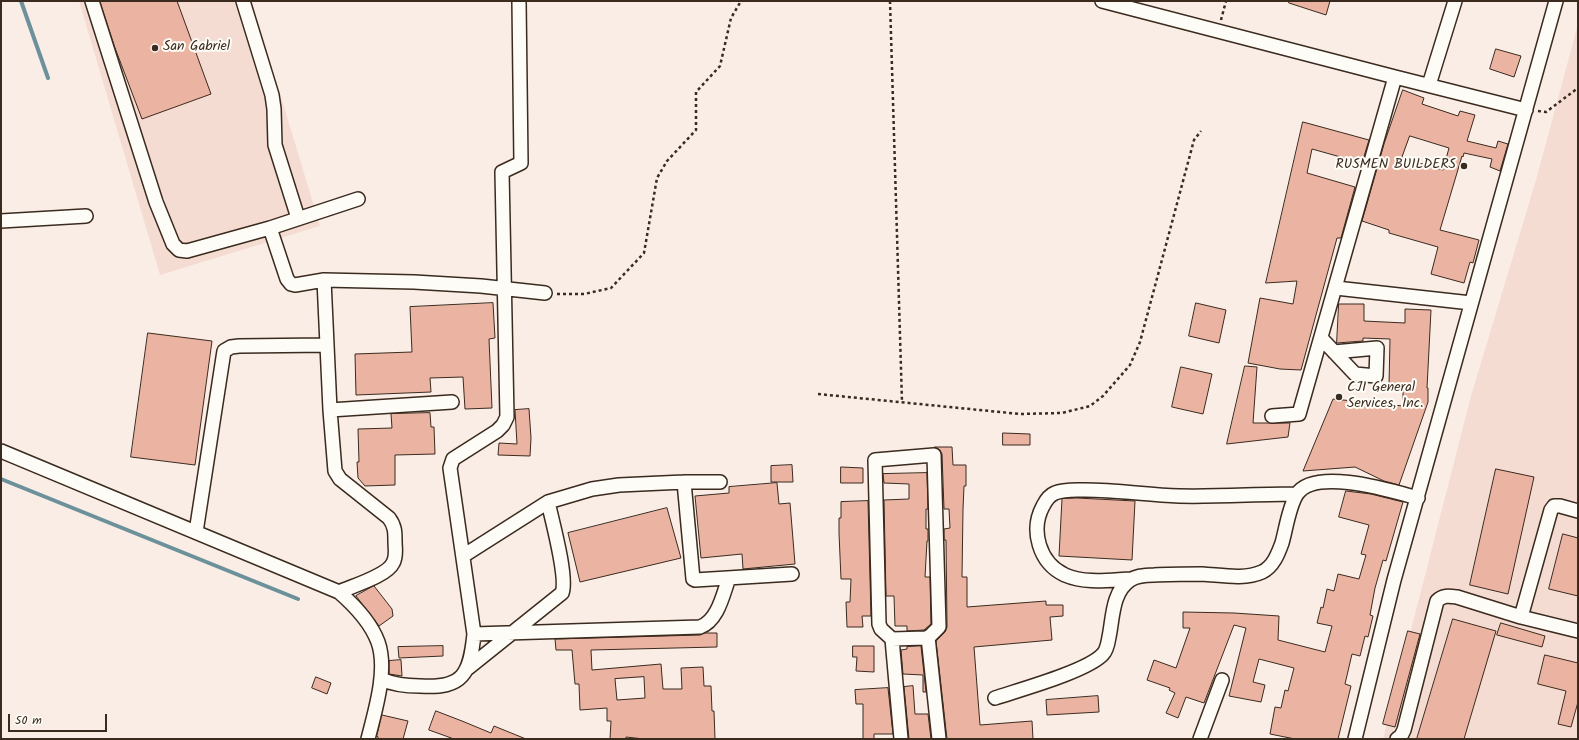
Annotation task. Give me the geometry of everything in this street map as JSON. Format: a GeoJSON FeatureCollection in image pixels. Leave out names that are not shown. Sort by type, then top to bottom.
{"type":"FeatureCollection","features":[{"type":"Feature","properties":{"kind":"street"},"geometry":{"type":"LineString","coordinates":[[92,1],[156,202],[173,244],[179,250],[187,251],[270,228],[358,199]]}},
{"type":"Feature","properties":{"kind":"street"},"geometry":{"type":"LineString","coordinates":[[243,1],[272,95],[276,149],[298,218]]}},
{"type":"Feature","properties":{"kind":"street"},"geometry":{"type":"LineString","coordinates":[[467,669],[472,657],[474,634],[450,462],[498,431],[507,417],[502,172],[521,163],[519,1]]}},
{"type":"Feature","properties":{"kind":"street"},"geometry":{"type":"LineString","coordinates":[[1102,1],[1526,110]]}},
{"type":"Feature","properties":{"kind":"street"},"geometry":{"type":"LineString","coordinates":[[1429,85],[1455,1]]}},
{"type":"Feature","properties":{"kind":"street"},"geometry":{"type":"LineString","coordinates":[[1357,739],[1394,580],[1556,1]]}},
{"type":"Feature","properties":{"kind":"street"},"geometry":{"type":"LineString","coordinates":[[1272,416],[1299,414],[1395,77]]}},
{"type":"Feature","properties":{"kind":"street"},"geometry":{"type":"LineString","coordinates":[[1,220],[86,216]]}},
{"type":"Feature","properties":{"kind":"street"},"geometry":{"type":"LineString","coordinates":[[270,228],[287,279],[294,286],[324,280],[414,282],[505,288],[544,293]]}},
{"type":"Feature","properties":{"kind":"street"},"geometry":{"type":"LineString","coordinates":[[324,280],[330,410],[336,474],[389,518],[395,531],[396,557],[393,565],[379,575],[339,592]]}},
{"type":"Feature","properties":{"kind":"street"},"geometry":{"type":"LineString","coordinates":[[1336,288],[1471,303]]}},
{"type":"Feature","properties":{"kind":"street"},"geometry":{"type":"LineString","coordinates":[[1321,338],[1334,352]]}},
{"type":"Feature","properties":{"kind":"street"},"geometry":{"type":"LineString","coordinates":[[196,532],[224,351],[231,346],[326,345]]}},
{"type":"Feature","properties":{"kind":"street"},"geometry":{"type":"LineString","coordinates":[[330,410],[452,402]]}},
{"type":"Feature","properties":{"kind":"street"},"geometry":{"type":"LineString","coordinates":[[1,451],[339,592],[356,608],[375,636],[379,646],[381,679],[380,693],[368,739]]}},
{"type":"Feature","properties":{"kind":"street"},"geometry":{"type":"LineString","coordinates":[[892,639],[928,638],[938,629],[939,625],[934,455],[875,460],[879,624],[881,629],[892,639],[901,739]]}},
{"type":"Feature","properties":{"kind":"street"},"geometry":{"type":"LineString","coordinates":[[684,482],[693,579],[792,574]]}},
{"type":"Feature","properties":{"kind":"street"},"geometry":{"type":"LineString","coordinates":[[463,556],[548,502],[592,489],[619,484],[720,482]]}},
{"type":"Feature","properties":{"kind":"street"},"geometry":{"type":"LineString","coordinates":[[1297,494],[1178,496],[1108,490],[1072,490],[1056,493],[1048,498],[1039,514],[1037,528],[1039,545],[1044,557],[1052,566],[1064,574],[1078,580],[1094,581],[1131,579],[1146,575],[1170,574],[1246,576],[1263,572],[1273,562],[1280,548],[1293,502],[1297,494],[1305,485],[1317,482],[1344,482],[1378,487],[1418,498]]}},
{"type":"Feature","properties":{"kind":"street"},"geometry":{"type":"LineString","coordinates":[[381,679],[406,686],[428,687],[450,684],[460,678],[467,669],[562,593],[564,588],[555,532],[548,502]]}},
{"type":"Feature","properties":{"kind":"street"},"geometry":{"type":"LineString","coordinates":[[1521,617],[1551,510],[1554,506],[1578,511]]}},
{"type":"Feature","properties":{"kind":"street"},"geometry":{"type":"LineString","coordinates":[[474,634],[700,627],[705,625],[712,618],[729,578]]}},
{"type":"Feature","properties":{"kind":"street"},"geometry":{"type":"LineString","coordinates":[[995,698],[1074,671],[1092,663],[1104,654],[1108,645],[1115,604],[1121,589],[1131,579]]}},
{"type":"Feature","properties":{"kind":"street"},"geometry":{"type":"LineString","coordinates":[[1397,739],[1401,736],[1404,730],[1437,601],[1440,597],[1457,597],[1521,617],[1578,630]]}},
{"type":"Feature","properties":{"kind":"street"},"geometry":{"type":"LineString","coordinates":[[928,638],[939,739]]}},
{"type":"Feature","properties":{"kind":"street"},"geometry":{"type":"LineString","coordinates":[[1200,739],[1222,680]]}},
{"type":"Feature","properties":{"kind":"path"},"geometry":{"type":"LineString","coordinates":[[544,293],[584,294],[611,288],[644,253],[657,178],[667,161],[696,130],[696,92],[720,66],[731,18],[741,1]]}},
{"type":"Feature","properties":{"kind":"path"},"geometry":{"type":"LineString","coordinates":[[890,1],[902,402]]}},
{"type":"Feature","properties":{"kind":"path"},"geometry":{"type":"LineString","coordinates":[[1218,30],[1226,1]]}},
{"type":"Feature","properties":{"kind":"path"},"geometry":{"type":"LineString","coordinates":[[1526,110],[1546,112],[1578,88]]}},
{"type":"Feature","properties":{"kind":"path"},"geometry":{"type":"LineString","coordinates":[[818,394],[1020,414],[1062,414],[1090,406],[1103,396],[1130,364],[1140,342],[1194,140],[1201,131]]}},
{"type":"Feature","properties":{"kind":"shaded area"},"geometry":{"type":"Polygon","coordinates":[[[79,1],[252,1],[320,226],[160,275],[79,1]]]}},
{"type":"Feature","properties":{"kind":"shaded area"},"geometry":{"type":"Polygon","coordinates":[[[1578,24],[1578,739],[1383,739],[1471,396],[1536,180],[1578,24]]]}},
{"type":"Feature","properties":{"kind":"building","name":"San Gabriel"},"geometry":{"type":"Polygon","coordinates":[[[100,1],[177,1],[211,94],[142,119],[115,48],[100,1]]]}},
{"type":"Feature","properties":{"kind":"building"},"geometry":{"type":"Polygon","coordinates":[[[1289,1],[1330,1],[1326,15],[1289,3],[1289,1]]]}},
{"type":"Feature","properties":{"kind":"building"},"geometry":{"type":"Polygon","coordinates":[[[1496,49],[1521,56],[1514,77],[1490,69],[1496,49]]]}},
{"type":"Feature","properties":{"kind":"building"},"geometry":{"type":"Polygon","coordinates":[[[1403,90],[1424,98],[1422,104],[1458,116],[1460,111],[1475,115],[1467,141],[1496,148],[1498,141],[1508,144],[1500,171],[1490,167],[1492,159],[1464,153],[1463,157],[1462,156],[1440,230],[1479,240],[1473,263],[1470,262],[1464,283],[1431,274],[1438,247],[1389,233],[1389,230],[1362,221],[1384,144],[1403,90]],[[1410,136],[1402,158],[1443,170],[1449,148],[1410,136]]]}},
{"type":"Feature","properties":{"kind":"building"},"geometry":{"type":"Polygon","coordinates":[[[1303,122],[1369,140],[1362,163],[1312,149],[1307,173],[1355,187],[1341,238],[1337,238],[1301,370],[1280,369],[1248,363],[1260,298],[1293,304],[1297,281],[1266,283],[1303,122]]]}},
{"type":"Feature","properties":{"kind":"building"},"geometry":{"type":"Polygon","coordinates":[[[493,303],[495,338],[489,339],[492,408],[465,409],[463,377],[430,378],[431,392],[356,395],[355,354],[412,352],[410,307],[493,303]]]}},
{"type":"Feature","properties":{"kind":"building"},"geometry":{"type":"Polygon","coordinates":[[[1196,303],[1226,310],[1219,343],[1189,336],[1196,303]]]}},
{"type":"Feature","properties":{"kind":"building"},"geometry":{"type":"Polygon","coordinates":[[[1339,304],[1364,304],[1364,321],[1405,323],[1405,309],[1431,310],[1427,388],[1428,402],[1399,485],[1384,481],[1355,467],[1303,471],[1333,399],[1403,406],[1403,385],[1389,385],[1390,339],[1363,338],[1363,341],[1337,343],[1339,304]]]}},
{"type":"Feature","properties":{"kind":"building"},"geometry":{"type":"Polygon","coordinates":[[[148,333],[212,341],[195,465],[131,457],[148,333]]]}},
{"type":"Feature","properties":{"kind":"building"},"geometry":{"type":"Polygon","coordinates":[[[1245,366],[1257,367],[1253,423],[1290,423],[1288,437],[1227,444],[1245,366]]]}},
{"type":"Feature","properties":{"kind":"building"},"geometry":{"type":"Polygon","coordinates":[[[1181,367],[1212,374],[1203,414],[1172,407],[1181,367]]]}},
{"type":"Feature","properties":{"kind":"building"},"geometry":{"type":"Polygon","coordinates":[[[529,409],[531,438],[530,456],[498,455],[499,443],[517,444],[515,410],[529,409]]]}},
{"type":"Feature","properties":{"kind":"building"},"geometry":{"type":"Polygon","coordinates":[[[430,413],[431,427],[434,427],[435,454],[395,455],[395,485],[365,486],[358,478],[358,429],[392,428],[391,414],[430,413]]]}},
{"type":"Feature","properties":{"kind":"building"},"geometry":{"type":"Polygon","coordinates":[[[1003,433],[1030,434],[1030,445],[1003,445],[1003,433]]]}},
{"type":"Feature","properties":{"kind":"building"},"geometry":{"type":"Polygon","coordinates":[[[935,447],[952,447],[953,465],[966,465],[966,486],[964,486],[963,509],[962,577],[967,577],[967,607],[1046,601],[1046,605],[1063,605],[1063,616],[1050,617],[1052,640],[974,647],[980,725],[1032,721],[1033,739],[947,739],[936,641],[945,632],[947,627],[946,540],[944,540],[944,529],[950,528],[949,509],[944,509],[942,454],[940,450],[935,447]]]}},
{"type":"Feature","properties":{"kind":"building"},"geometry":{"type":"Polygon","coordinates":[[[792,465],[793,482],[771,482],[771,466],[792,465]]]}},
{"type":"Feature","properties":{"kind":"building"},"geometry":{"type":"Polygon","coordinates":[[[841,467],[863,468],[863,483],[841,483],[841,467]]]}},
{"type":"Feature","properties":{"kind":"building"},"geometry":{"type":"Polygon","coordinates":[[[1496,469],[1534,477],[1508,594],[1470,585],[1496,469]]]}},
{"type":"Feature","properties":{"kind":"building"},"geometry":{"type":"Polygon","coordinates":[[[927,473],[928,509],[926,509],[926,529],[928,529],[928,541],[925,577],[930,577],[931,624],[924,630],[907,631],[907,626],[895,626],[894,596],[886,596],[884,500],[909,499],[909,484],[884,483],[883,474],[927,473]]]}},
{"type":"Feature","properties":{"kind":"building"},"geometry":{"type":"Polygon","coordinates":[[[777,483],[779,504],[790,503],[795,564],[743,569],[742,554],[701,558],[695,496],[729,493],[729,487],[777,483]]]}},
{"type":"Feature","properties":{"kind":"building"},"geometry":{"type":"Polygon","coordinates":[[[1346,491],[1371,494],[1403,502],[1386,561],[1383,560],[1375,588],[1370,615],[1373,616],[1368,637],[1365,636],[1360,656],[1352,654],[1345,684],[1351,686],[1338,739],[1295,739],[1270,734],[1275,707],[1281,708],[1285,690],[1288,691],[1294,668],[1259,659],[1253,682],[1265,685],[1261,702],[1229,696],[1246,628],[1234,625],[1204,703],[1186,697],[1178,718],[1166,713],[1175,693],[1169,690],[1170,688],[1147,680],[1154,660],[1176,668],[1190,628],[1183,628],[1183,612],[1279,616],[1278,640],[1325,652],[1332,626],[1317,623],[1321,607],[1323,608],[1327,589],[1334,591],[1338,574],[1359,579],[1366,555],[1361,554],[1369,525],[1339,517],[1346,491]]]}},
{"type":"Feature","properties":{"kind":"building"},"geometry":{"type":"Polygon","coordinates":[[[1077,498],[1135,501],[1132,560],[1059,556],[1062,499],[1077,498]]]}},
{"type":"Feature","properties":{"kind":"building"},"geometry":{"type":"Polygon","coordinates":[[[868,501],[871,616],[862,616],[863,627],[847,627],[846,602],[850,602],[851,579],[841,579],[839,518],[841,518],[841,502],[868,501]]]}},
{"type":"Feature","properties":{"kind":"building"},"geometry":{"type":"Polygon","coordinates":[[[667,508],[681,558],[580,582],[568,533],[667,508]]]}},
{"type":"Feature","properties":{"kind":"building"},"geometry":{"type":"Polygon","coordinates":[[[1563,534],[1578,538],[1578,596],[1549,589],[1563,534]]]}},
{"type":"Feature","properties":{"kind":"building"},"geometry":{"type":"Polygon","coordinates":[[[374,586],[392,609],[393,616],[379,626],[356,596],[374,586]]]}},
{"type":"Feature","properties":{"kind":"building"},"geometry":{"type":"Polygon","coordinates":[[[1453,619],[1496,631],[1464,739],[1417,739],[1453,619]]]}},
{"type":"Feature","properties":{"kind":"building"},"geometry":{"type":"Polygon","coordinates":[[[1501,623],[1545,636],[1542,647],[1497,635],[1501,623]]]}},
{"type":"Feature","properties":{"kind":"building"},"geometry":{"type":"Polygon","coordinates":[[[1408,631],[1420,634],[1395,727],[1383,724],[1408,631]]]}},
{"type":"Feature","properties":{"kind":"building"},"geometry":{"type":"Polygon","coordinates":[[[705,633],[717,633],[717,647],[591,650],[592,670],[661,664],[663,689],[682,689],[681,668],[703,667],[704,686],[711,686],[715,739],[644,739],[626,737],[626,739],[610,739],[611,721],[607,721],[607,708],[580,710],[579,684],[575,684],[572,650],[556,650],[555,639],[700,635],[705,633]],[[644,677],[615,679],[617,700],[645,698],[644,677]]]}},
{"type":"Feature","properties":{"kind":"building"},"geometry":{"type":"Polygon","coordinates":[[[443,646],[443,656],[399,658],[398,647],[443,646]]]}},
{"type":"Feature","properties":{"kind":"building"},"geometry":{"type":"Polygon","coordinates":[[[853,646],[874,646],[874,672],[856,671],[857,657],[853,657],[853,646]]]}},
{"type":"Feature","properties":{"kind":"building"},"geometry":{"type":"Polygon","coordinates":[[[921,646],[926,692],[923,692],[923,675],[903,674],[901,650],[907,649],[907,647],[921,646]]]}},
{"type":"Feature","properties":{"kind":"building"},"geometry":{"type":"Polygon","coordinates":[[[1545,655],[1578,663],[1578,702],[1571,727],[1558,724],[1566,691],[1538,684],[1545,655]]]}},
{"type":"Feature","properties":{"kind":"building"},"geometry":{"type":"Polygon","coordinates":[[[401,660],[402,676],[389,674],[389,661],[401,660]]]}},
{"type":"Feature","properties":{"kind":"building"},"geometry":{"type":"Polygon","coordinates":[[[316,677],[331,683],[327,694],[312,688],[316,677]]]}},
{"type":"Feature","properties":{"kind":"building"},"geometry":{"type":"Polygon","coordinates":[[[913,686],[915,714],[928,714],[931,739],[909,739],[904,687],[913,686]]]}},
{"type":"Feature","properties":{"kind":"building"},"geometry":{"type":"Polygon","coordinates":[[[888,688],[893,734],[874,734],[874,739],[863,739],[863,704],[856,704],[855,690],[888,688]]]}},
{"type":"Feature","properties":{"kind":"building"},"geometry":{"type":"Polygon","coordinates":[[[1098,696],[1099,712],[1047,715],[1046,700],[1098,696]]]}},
{"type":"Feature","properties":{"kind":"building"},"geometry":{"type":"Polygon","coordinates":[[[436,711],[491,733],[494,726],[526,739],[454,739],[429,730],[436,711]]]}},
{"type":"Feature","properties":{"kind":"building"},"geometry":{"type":"Polygon","coordinates":[[[382,715],[408,721],[403,739],[378,739],[377,736],[382,715]]]}},
{"type":"Feature","properties":{"kind":"waterway"},"geometry":{"type":"LineString","coordinates":[[21,1],[48,78]]}},
{"type":"Feature","properties":{"kind":"waterway"},"geometry":{"type":"LineString","coordinates":[[1,479],[298,599]]}},
{"type":"Feature","properties":{"kind":"place","name":"San Gabriel"},"geometry":{"type":"Point","coordinates":[155,48]}},
{"type":"Feature","properties":{"kind":"place","name":"RUSMEN BUILDERS"},"geometry":{"type":"Point","coordinates":[1464,166]}},
{"type":"Feature","properties":{"kind":"place","name":"CJI General Services, Inc."},"geometry":{"type":"Point","coordinates":[1339,397]}}]}
